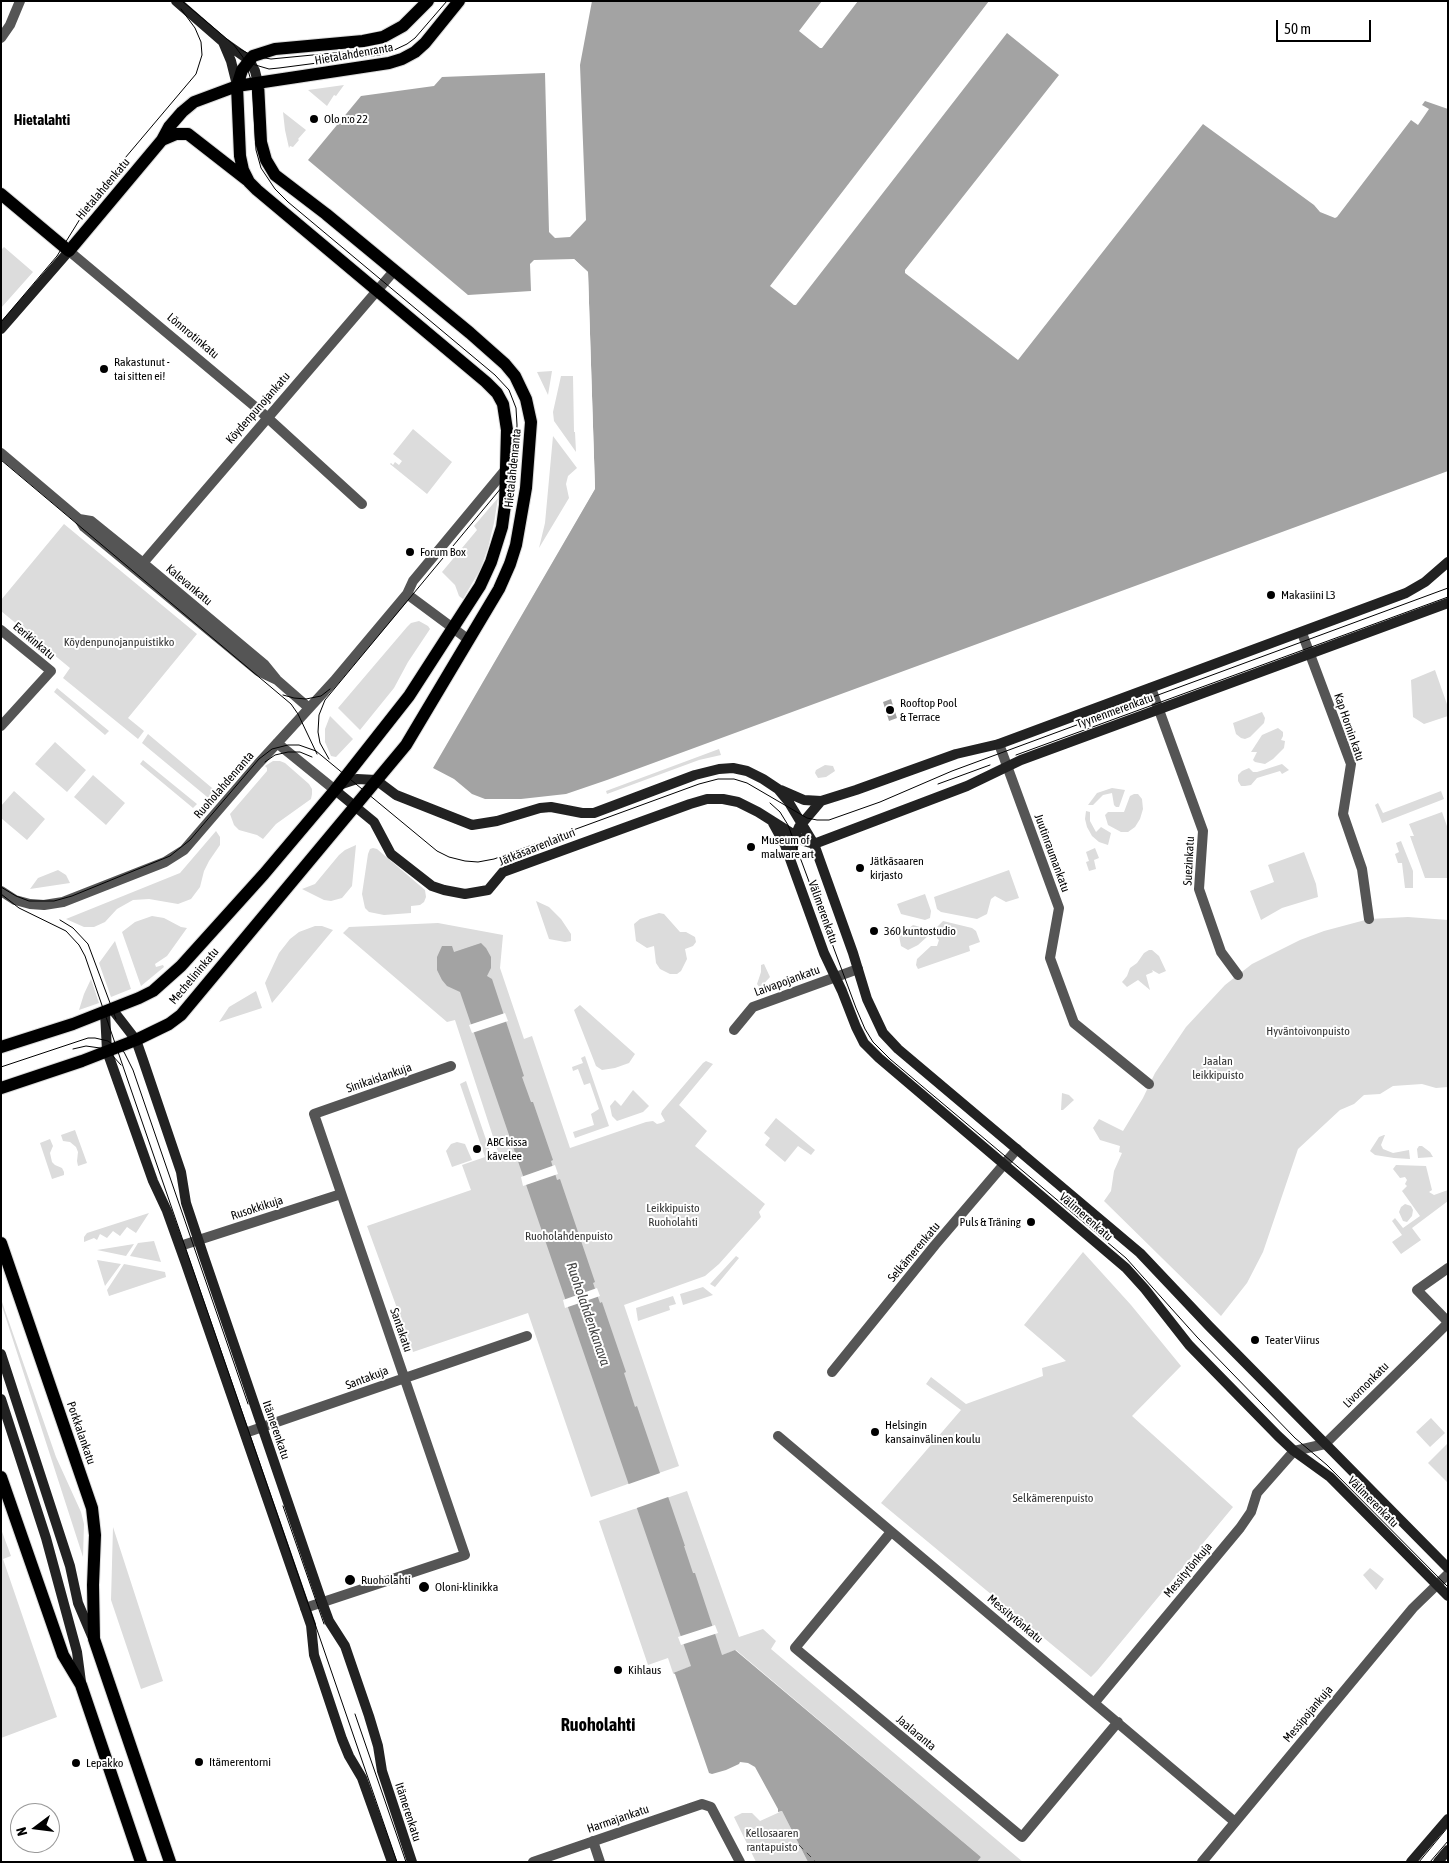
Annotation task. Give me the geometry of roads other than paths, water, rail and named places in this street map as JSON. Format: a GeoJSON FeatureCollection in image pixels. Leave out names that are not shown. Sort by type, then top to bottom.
{"type":"FeatureCollection","features":[{"type":"Feature","properties":{"kind":"main road","name":"Hietalahdenranta"},"geometry":{"type":"LineString","coordinates":[[336,788],[409,696],[480,586],[497,546],[505,505],[505,414],[503,404],[497,393],[486,382],[249,182],[243,170],[240,156],[237,86],[242,70],[249,60],[257,54],[275,49],[383,37],[404,26],[428,1]]}},
{"type":"Feature","properties":{"kind":"main road","name":"Hietalahdenranta"},"geometry":{"type":"LineString","coordinates":[[237,86],[389,63],[402,59],[415,52],[425,43],[459,1]]}},
{"type":"Feature","properties":{"kind":"main road","name":"Hietalahdenranta"},"geometry":{"type":"LineString","coordinates":[[258,82],[261,142],[270,168],[283,182],[326,214],[505,364],[518,381],[529,406],[531,422],[529,456],[522,513],[510,564],[470,640],[406,745],[354,807]]}},
{"type":"Feature","properties":{"kind":"main road","name":"Hietalahdenkatu"},"geometry":{"type":"LineString","coordinates":[[69,251],[188,106],[200,98],[237,86]]}},
{"type":"Feature","properties":{"kind":"main road"},"geometry":{"type":"LineString","coordinates":[[162,140],[176,134],[188,134],[249,182]]}},
{"type":"Feature","properties":{"kind":"main road","name":"Lönnrotinkatu"},"geometry":{"type":"LineString","coordinates":[[1,194],[69,251]]}},
{"type":"Feature","properties":{"kind":"main road","name":"Mechelininkatu"},"geometry":{"type":"LineString","coordinates":[[1,1047],[109,1010],[153,991],[181,966],[226,917],[336,788]]}},
{"type":"Feature","properties":{"kind":"main road","name":"Mechelininkatu"},"geometry":{"type":"LineString","coordinates":[[1,1088],[72,1065],[136,1040],[169,1024],[181,1014],[354,807]]}},
{"type":"Feature","properties":{"kind":"main road","name":"Porkkalankatu"},"geometry":{"type":"LineString","coordinates":[[1,1243],[92,1508],[95,1535],[93,1585],[94,1639],[170,1862]]}},
{"type":"Feature","properties":{"kind":"main road"},"geometry":{"type":"LineString","coordinates":[[1,1477],[63,1655],[82,1686],[141,1862]]}},
{"type":"Feature","properties":{"kind":"street"},"geometry":{"type":"LineString","coordinates":[[1,38],[10,25],[20,1]]}},
{"type":"Feature","properties":{"kind":"street"},"geometry":{"type":"LineString","coordinates":[[176,1],[222,41],[249,60],[258,82]]}},
{"type":"Feature","properties":{"kind":"street"},"geometry":{"type":"LineString","coordinates":[[222,41],[231,61],[237,86]]}},
{"type":"Feature","properties":{"kind":"street","name":"Hietalahdenkatu"},"geometry":{"type":"LineString","coordinates":[[1,329],[69,251]]}},
{"type":"Feature","properties":{"kind":"street","name":"Lönnrotinkatu"},"geometry":{"type":"LineString","coordinates":[[69,251],[267,417],[362,504]]}},
{"type":"Feature","properties":{"kind":"street","name":"Köydenpunojankatu"},"geometry":{"type":"LineString","coordinates":[[143,563],[394,270]]}},
{"type":"Feature","properties":{"kind":"street","name":"Kalevankatu"},"geometry":{"type":"LineString","coordinates":[[1,454],[79,519],[84,527],[258,671],[277,680]]}},
{"type":"Feature","properties":{"kind":"street","name":"Ruoholahdenranta"},"geometry":{"type":"LineString","coordinates":[[5,894],[30,904],[44,905],[63,902],[176,857],[190,844],[277,743],[334,681],[407,594],[413,581],[506,469]]}},
{"type":"Feature","properties":{"kind":"street","name":"Kalevankatu"},"geometry":{"type":"LineString","coordinates":[[79,519],[90,521],[143,563],[264,664],[277,680],[309,708]]}},
{"type":"Feature","properties":{"kind":"street","name":"Tyynenmerenkatu"},"geometry":{"type":"LineString","coordinates":[[778,789],[804,800],[821,801],[956,754],[999,744],[1302,633],[1419,587],[1440,571],[1447,561]]}},
{"type":"Feature","properties":{"kind":"street"},"geometry":{"type":"LineString","coordinates":[[407,594],[470,640]]}},
{"type":"Feature","properties":{"kind":"street","name":"Tyynenmerenkatu"},"geometry":{"type":"LineString","coordinates":[[814,844],[967,786],[1007,767],[1159,708],[1448,603]]}},
{"type":"Feature","properties":{"kind":"street","name":"Eerikinkatu"},"geometry":{"type":"LineString","coordinates":[[1,630],[51,671],[1,726]]}},
{"type":"Feature","properties":{"kind":"street","name":"Kap Hornin katu"},"geometry":{"type":"LineString","coordinates":[[1302,633],[1351,764],[1342,814],[1362,869],[1369,919]]}},
{"type":"Feature","properties":{"kind":"street","name":"Suezinkatu"},"geometry":{"type":"LineString","coordinates":[[1151,688],[1203,831],[1199,889],[1221,952],[1238,974]]}},
{"type":"Feature","properties":{"kind":"street","name":"Jätkäsaarenlaituri"},"geometry":{"type":"LineString","coordinates":[[277,743],[336,788],[354,807],[374,822],[391,854],[432,886],[465,894],[488,890],[503,872],[699,801],[730,800],[746,806],[771,821]]}},
{"type":"Feature","properties":{"kind":"street","name":"Juutinraumankatu"},"geometry":{"type":"LineString","coordinates":[[999,744],[1059,908],[1050,958],[1074,1023],[1150,1084]]}},
{"type":"Feature","properties":{"kind":"street","name":"Jätkäsaarenlaituri"},"geometry":{"type":"LineString","coordinates":[[376,780],[396,796],[472,824],[497,822],[540,808],[551,807],[582,813],[594,813],[695,775],[732,768],[747,771],[778,789],[802,823],[814,844],[821,862]]}},
{"type":"Feature","properties":{"kind":"street"},"geometry":{"type":"LineString","coordinates":[[336,788],[357,779],[376,780]]}},
{"type":"Feature","properties":{"kind":"street"},"geometry":{"type":"LineString","coordinates":[[792,864],[795,836],[802,823],[821,801]]}},
{"type":"Feature","properties":{"kind":"street"},"geometry":{"type":"LineString","coordinates":[[771,821],[804,841],[814,844]]}},
{"type":"Feature","properties":{"kind":"street","name":"Välimerenkatu"},"geometry":{"type":"LineString","coordinates":[[771,821],[782,837],[824,952],[860,1037],[870,1050],[1126,1268],[1189,1345],[1294,1451],[1330,1477],[1448,1596]]}},
{"type":"Feature","properties":{"kind":"street","name":"Välimerenkatu"},"geometry":{"type":"LineString","coordinates":[[821,862],[867,999],[877,1024],[883,1033],[898,1049],[1150,1262],[1209,1326],[1448,1568]]}},
{"type":"Feature","properties":{"kind":"street","name":"Laivapojankatu"},"geometry":{"type":"LineString","coordinates":[[734,1030],[753,1007],[858,969]]}},
{"type":"Feature","properties":{"kind":"street"},"geometry":{"type":"LineString","coordinates":[[109,1010],[107,1051],[153,1182],[167,1211],[180,1246],[311,1625],[313,1650],[342,1739],[349,1756],[362,1778],[392,1862]]}},
{"type":"Feature","properties":{"kind":"street","name":"Itämerenkatu"},"geometry":{"type":"LineString","coordinates":[[109,1010],[136,1040],[181,1172],[186,1203],[198,1240],[322,1602],[329,1621],[345,1646],[354,1671],[374,1732],[382,1771],[412,1862]]}},
{"type":"Feature","properties":{"kind":"street","name":"Sinikaislankuja"},"geometry":{"type":"LineString","coordinates":[[314,1114],[451,1066]]}},
{"type":"Feature","properties":{"kind":"street","name":"Santakatu"},"geometry":{"type":"LineString","coordinates":[[314,1114],[464,1555],[322,1602]]}},
{"type":"Feature","properties":{"kind":"street","name":"Selkämerenkatu"},"geometry":{"type":"LineString","coordinates":[[832,1372],[935,1245],[1017,1149]]}},
{"type":"Feature","properties":{"kind":"street","name":"Rusokkikuja"},"geometry":{"type":"LineString","coordinates":[[180,1246],[342,1194]]}},
{"type":"Feature","properties":{"kind":"street","name":"Livornonkatu"},"geometry":{"type":"LineString","coordinates":[[1325,1444],[1448,1323],[1417,1290],[1448,1268]]}},
{"type":"Feature","properties":{"kind":"street","name":"Santakuja"},"geometry":{"type":"LineString","coordinates":[[245,1433],[527,1336]]}},
{"type":"Feature","properties":{"kind":"street","name":"Porkkalankatu"},"geometry":{"type":"LineString","coordinates":[[1,1354],[70,1566],[78,1603],[94,1639]]}},
{"type":"Feature","properties":{"kind":"street"},"geometry":{"type":"LineString","coordinates":[[1,1399],[46,1538],[77,1652],[82,1686]]}},
{"type":"Feature","properties":{"kind":"street","name":"Messitytönkatu"},"geometry":{"type":"LineString","coordinates":[[778,1436],[1235,1822]]}},
{"type":"Feature","properties":{"kind":"street"},"geometry":{"type":"LineString","coordinates":[[1294,1451],[1325,1444]]}},
{"type":"Feature","properties":{"kind":"street","name":"Messitytönkuja"},"geometry":{"type":"LineString","coordinates":[[1095,1702],[1240,1528],[1251,1512],[1257,1493],[1294,1451]]}},
{"type":"Feature","properties":{"kind":"street","name":"Jaalaranta"},"geometry":{"type":"LineString","coordinates":[[891,1532],[795,1648],[830,1678],[1022,1837],[1118,1722]]}},
{"type":"Feature","properties":{"kind":"street","name":"Messipojankuja"},"geometry":{"type":"LineString","coordinates":[[1202,1862],[1413,1608],[1448,1574]]}},
{"type":"Feature","properties":{"kind":"street"},"geometry":{"type":"LineString","coordinates":[[305,1608],[322,1602]]}},
{"type":"Feature","properties":{"kind":"street","name":"Harmajankatu"},"geometry":{"type":"LineString","coordinates":[[533,1862],[702,1804],[711,1807],[740,1862]]}},
{"type":"Feature","properties":{"kind":"street"},"geometry":{"type":"LineString","coordinates":[[1414,1861],[1448,1819]]}},
{"type":"Feature","properties":{"kind":"street"},"geometry":{"type":"LineString","coordinates":[[593,1841],[600,1862]]}},
{"type":"Feature","properties":{"kind":"street"},"geometry":{"type":"LineString","coordinates":[[1438,1862],[1448,1850]]}},
{"type":"Feature","properties":{"kind":"water"},"geometry":{"type":"Polygon","coordinates":[[[592,1],[822,1],[799,31],[822,48],[858,1],[989,1],[770,286],[796,305],[1007,33],[1059,75],[905,270],[905,273],[1018,360],[1203,124],[1314,205],[1320,212],[1335,218],[1411,120],[1418,125],[1429,109],[1422,105],[1425,101],[1448,109],[1448,471],[566,794],[521,799],[485,799],[472,794],[454,779],[433,768],[595,489],[588,272],[574,259],[534,260],[530,264],[531,291],[468,295],[308,160],[361,96],[434,86],[442,77],[545,73],[549,232],[555,238],[570,237],[586,220],[580,65],[592,1]]]}},
{"type":"Feature","properties":{"kind":"water","name":"Rooftop Pool & Terrace"},"geometry":{"type":"Polygon","coordinates":[[[891,699],[897,718],[889,721],[883,702],[891,699]]]}},
{"type":"Feature","properties":{"kind":"water","name":"Ruoholahdenkanava"},"geometry":{"type":"Polygon","coordinates":[[[481,943],[491,957],[491,968],[487,976],[492,979],[524,1076],[522,1077],[531,1102],[533,1102],[553,1160],[551,1161],[557,1180],[560,1179],[595,1282],[593,1283],[600,1303],[602,1302],[626,1372],[624,1373],[635,1407],[637,1406],[722,1655],[735,1650],[981,1857],[977,1862],[808,1862],[782,1811],[778,1812],[755,1767],[748,1763],[740,1762],[726,1770],[712,1774],[709,1773],[675,1674],[673,1673],[691,1666],[460,992],[447,986],[437,970],[437,957],[442,946],[452,946],[454,952],[481,943]]]}},
{"type":"Feature","properties":{"kind":"tram line"},"geometry":{"type":"LineString","coordinates":[[182,1],[234,45],[245,60],[252,84],[256,150],[261,168],[275,189],[288,202],[495,375],[509,390],[516,408],[516,451],[512,466],[502,487],[325,700],[319,715],[318,732],[320,743],[329,759]]}},
{"type":"Feature","properties":{"kind":"tram line"},"geometry":{"type":"LineString","coordinates":[[243,59],[269,69],[390,52],[415,38],[447,1]]}},
{"type":"Feature","properties":{"kind":"tram line"},"geometry":{"type":"LineString","coordinates":[[1,322],[57,256],[98,190],[196,74],[202,55],[201,42],[195,28],[181,9]]}},
{"type":"Feature","properties":{"kind":"tram line"},"geometry":{"type":"LineString","coordinates":[[240,49],[253,56],[271,59],[365,50]]}},
{"type":"Feature","properties":{"kind":"tram line"},"geometry":{"type":"LineString","coordinates":[[1,460],[291,704],[298,714],[317,754]]}},
{"type":"Feature","properties":{"kind":"tram line"},"geometry":{"type":"LineString","coordinates":[[1,887],[29,901],[54,901],[72,896],[170,856],[190,840],[259,759],[272,749],[288,745],[299,745],[316,751],[437,851],[449,857],[465,861],[478,862],[494,859],[699,784],[718,779],[734,779],[747,783],[807,818],[829,820],[880,802],[952,771],[1448,588]]}},
{"type":"Feature","properties":{"kind":"tram line"},"geometry":{"type":"LineString","coordinates":[[1016,755],[1448,597]]}},
{"type":"Feature","properties":{"kind":"tram line"},"geometry":{"type":"LineString","coordinates":[[283,695],[306,699],[321,696],[330,689]]}},
{"type":"Feature","properties":{"kind":"tram line"},"geometry":{"type":"LineString","coordinates":[[265,762],[275,755],[288,752],[300,752],[312,757]]}},
{"type":"Feature","properties":{"kind":"tram line"},"geometry":{"type":"LineString","coordinates":[[938,784],[990,765]]}},
{"type":"Feature","properties":{"kind":"tram line"},"geometry":{"type":"LineString","coordinates":[[770,803],[780,812],[788,825],[856,1008],[873,1042],[890,1059],[1126,1258],[1197,1337],[1295,1438],[1327,1465],[1448,1587]]}},
{"type":"Feature","properties":{"kind":"tram line"},"geometry":{"type":"LineString","coordinates":[[1,894],[19,908],[66,931],[79,945],[85,956],[397,1862]]}},
{"type":"Feature","properties":{"kind":"tram line"},"geometry":{"type":"LineString","coordinates":[[60,920],[73,928],[88,944],[116,1019]]}},
{"type":"Feature","properties":{"kind":"tram line"},"geometry":{"type":"LineString","coordinates":[[1,1067],[88,1038],[108,1041],[124,1052],[133,1070],[248,1404]]}},
{"type":"Feature","properties":{"kind":"tram line"},"geometry":{"type":"LineString","coordinates":[[73,1049],[86,1046],[100,1048],[111,1054],[121,1065]]}},
{"type":"Feature","properties":{"kind":"tram line"},"geometry":{"type":"LineString","coordinates":[[283,1506],[324,1624]]}},
{"type":"Feature","properties":{"kind":"tram line"},"geometry":{"type":"LineString","coordinates":[[355,1714],[406,1862]]}},
{"type":"Feature","properties":{"kind":"tram line"},"geometry":{"type":"LineString","coordinates":[[1419,1862],[1448,1827]]}},
{"type":"Feature","properties":{"kind":"tram line"},"geometry":{"type":"LineString","coordinates":[[1430,1862],[1448,1841]]}},
{"type":"Feature","properties":{"kind":"place","name":"Olo n:o 22"},"geometry":{"type":"Point","coordinates":[314,119]}},
{"type":"Feature","properties":{"kind":"place","name":"Rakastunut - tai sitten ei!"},"geometry":{"type":"Point","coordinates":[104,369]}},
{"type":"Feature","properties":{"kind":"place","name":"Forum Box"},"geometry":{"type":"Point","coordinates":[410,552]}},
{"type":"Feature","properties":{"kind":"place","name":"Makasiini L3"},"geometry":{"type":"Point","coordinates":[1271,595]}},
{"type":"Feature","properties":{"kind":"place","name":"Rooftop Pool & Terrace"},"geometry":{"type":"Point","coordinates":[890,710]}},
{"type":"Feature","properties":{"kind":"place","name":"Museum of malware art"},"geometry":{"type":"Point","coordinates":[751,847]}},
{"type":"Feature","properties":{"kind":"place","name":"Jätkäsaaren kirjasto"},"geometry":{"type":"Point","coordinates":[860,868]}},
{"type":"Feature","properties":{"kind":"place","name":"360 kuntostudio"},"geometry":{"type":"Point","coordinates":[874,931]}},
{"type":"Feature","properties":{"kind":"place","name":"ABC kissa kävelee"},"geometry":{"type":"Point","coordinates":[477,1149]}},
{"type":"Feature","properties":{"kind":"place","name":"Puls & Träning"},"geometry":{"type":"Point","coordinates":[1031,1222]}},
{"type":"Feature","properties":{"kind":"place","name":"Teater Viirus"},"geometry":{"type":"Point","coordinates":[1255,1340]}},
{"type":"Feature","properties":{"kind":"place","name":"Helsingin kansainvälinen koulu"},"geometry":{"type":"Point","coordinates":[875,1432]}},
{"type":"Feature","properties":{"kind":"place","name":"Ruoholahti"},"geometry":{"type":"Point","coordinates":[350,1580]}},
{"type":"Feature","properties":{"kind":"place","name":"Oloni-klinikka"},"geometry":{"type":"Point","coordinates":[424,1587]}},
{"type":"Feature","properties":{"kind":"place","name":"Kihlaus"},"geometry":{"type":"Point","coordinates":[618,1670]}},
{"type":"Feature","properties":{"kind":"place","name":"Itämerentorni"},"geometry":{"type":"Point","coordinates":[199,1762]}},
{"type":"Feature","properties":{"kind":"place","name":"Lepakko"},"geometry":{"type":"Point","coordinates":[76,1763]}},
{"type":"Feature","properties":{"kind":"district","name":"Hietalahti"},"geometry":{"type":"Point","coordinates":[42,120]}},
{"type":"Feature","properties":{"kind":"district","name":"Ruoholahti"},"geometry":{"type":"Point","coordinates":[598,1725]}},
{"type":"Feature","properties":{"kind":"park label","name":"Köydenpunojanpuistikko"},"geometry":{"type":"Point","coordinates":[119,642]}},
{"type":"Feature","properties":{"kind":"park label","name":"Hyväntoivonpuisto"},"geometry":{"type":"Point","coordinates":[1308,1031]}},
{"type":"Feature","properties":{"kind":"park label","name":"Jaalan leikkipuisto"},"geometry":{"type":"Point","coordinates":[1218,1068]}},
{"type":"Feature","properties":{"kind":"park label","name":"Leikkipuisto Ruoholahti"},"geometry":{"type":"Point","coordinates":[673,1215]}},
{"type":"Feature","properties":{"kind":"park label","name":"Ruoholahdenpuisto"},"geometry":{"type":"Point","coordinates":[569,1236]}},
{"type":"Feature","properties":{"kind":"park label","name":"Selkämerenpuisto"},"geometry":{"type":"Point","coordinates":[1053,1498]}},
{"type":"Feature","properties":{"kind":"park label","name":"Kellosaaren rantapuisto"},"geometry":{"type":"Point","coordinates":[772,1840]}}]}
